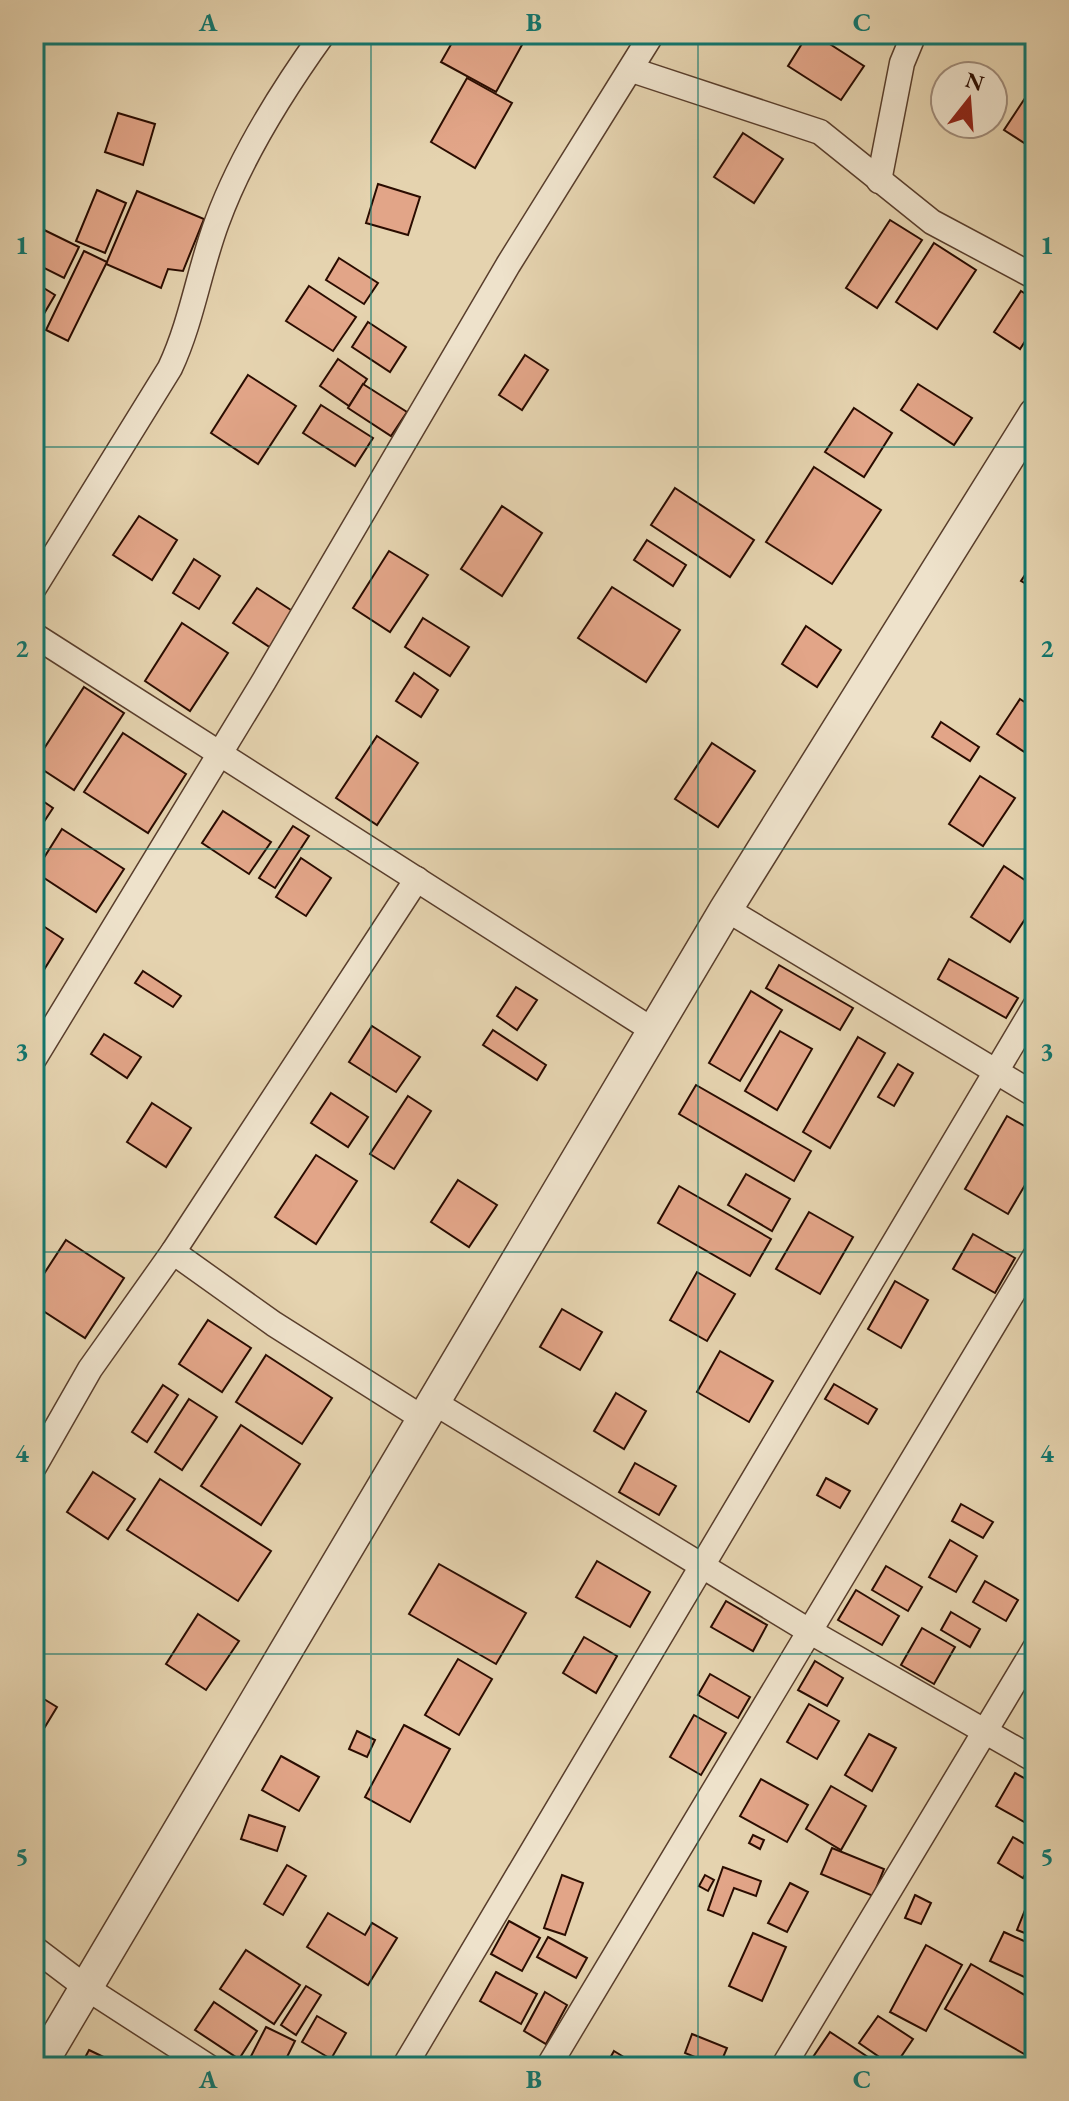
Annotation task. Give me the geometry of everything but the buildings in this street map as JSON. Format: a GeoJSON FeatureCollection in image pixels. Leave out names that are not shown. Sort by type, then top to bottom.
{"type":"FeatureCollection","features":[{"type":"Feature","properties":{"kind":"street"},"geometry":{"type":"LineString","coordinates":[[34,588],[170,368],[183,340],[216,223],[233,184],[302,64],[323,34]]}},
{"type":"Feature","properties":{"kind":"street"},"geometry":{"type":"LineString","coordinates":[[34,1059],[220,753],[508,265],[652,34]]}},
{"type":"Feature","properties":{"kind":"street"},"geometry":{"type":"LineString","coordinates":[[879,181],[902,63],[914,34]]}},
{"type":"Feature","properties":{"kind":"street"},"geometry":{"type":"LineString","coordinates":[[632,70],[820,132],[932,222],[1035,277]]}},
{"type":"Feature","properties":{"kind":"street"},"geometry":{"type":"LineString","coordinates":[[39,2067],[726,909],[1035,414]]}},
{"type":"Feature","properties":{"kind":"street"},"geometry":{"type":"LineString","coordinates":[[34,635],[654,1031]]}},
{"type":"Feature","properties":{"kind":"street"},"geometry":{"type":"LineString","coordinates":[[34,1467],[90,1369],[173,1252],[417,879]]}},
{"type":"Feature","properties":{"kind":"street"},"geometry":{"type":"LineString","coordinates":[[726,909],[1035,1095]]}},
{"type":"Feature","properties":{"kind":"street"},"geometry":{"type":"LineString","coordinates":[[404,2067],[1035,1006]]}},
{"type":"Feature","properties":{"kind":"street"},"geometry":{"type":"LineString","coordinates":[[173,1252],[274,1324],[704,1565],[809,1631],[1035,1760]]}},
{"type":"Feature","properties":{"kind":"street"},"geometry":{"type":"LineString","coordinates":[[548,2067],[1035,1256]]}},
{"type":"Feature","properties":{"kind":"street"},"geometry":{"type":"LineString","coordinates":[[783,2067],[1035,1648]]}},
{"type":"Feature","properties":{"kind":"street"},"geometry":{"type":"LineString","coordinates":[[34,1948],[88,1989],[209,2067]]}}]}
